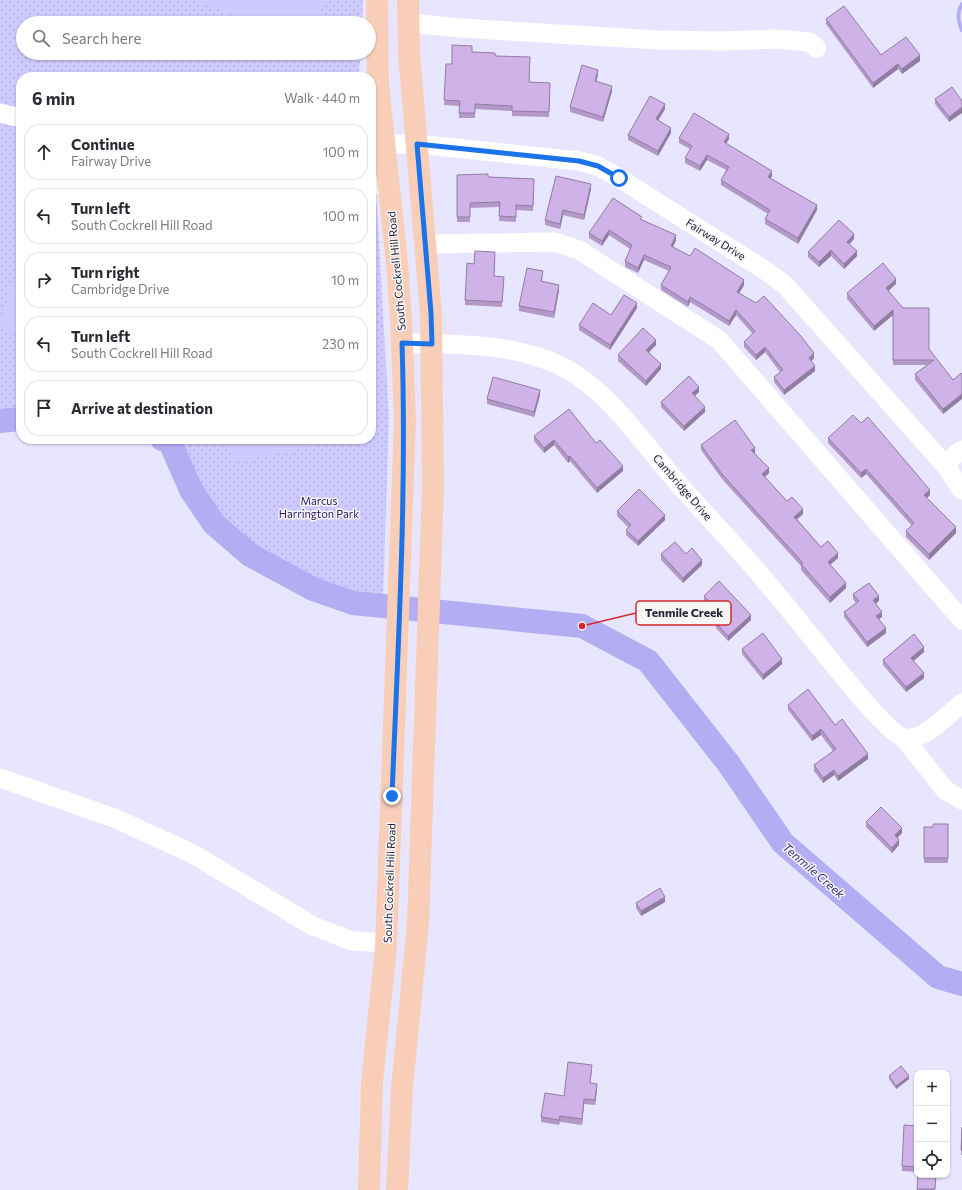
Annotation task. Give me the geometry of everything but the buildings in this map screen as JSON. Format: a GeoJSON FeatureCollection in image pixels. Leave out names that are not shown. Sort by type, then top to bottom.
{"type":"FeatureCollection","features":[{"type":"Feature","properties":{"kind":"main road","name":"South Cockrell Hill Road"},"geometry":{"type":"LineString","coordinates":[[369,1190],[372,1082],[386,945],[405,420],[397,263],[380,185],[384,144],[378,85],[377,0]]}},
{"type":"Feature","properties":{"kind":"main road"},"geometry":{"type":"LineString","coordinates":[[397,1190],[402,1088],[416,951],[431,548],[431,313],[420,185],[408,0]]}},
{"type":"Feature","properties":{"kind":"main road"},"geometry":{"type":"LineString","coordinates":[[380,185],[420,185]]}},
{"type":"Feature","properties":{"kind":"main road"},"geometry":{"type":"LineString","coordinates":[[386,945],[416,951]]}},
{"type":"Feature","properties":{"kind":"street"},"geometry":{"type":"LineString","coordinates":[[409,23],[460,28],[658,40],[721,41],[777,39],[810,42],[817,48]]}},
{"type":"Feature","properties":{"kind":"street"},"geometry":{"type":"LineString","coordinates":[[0,114],[16,117]]}},
{"type":"Feature","properties":{"kind":"street","name":"Fairway Drive"},"geometry":{"type":"LineString","coordinates":[[384,144],[417,144],[579,161],[598,166],[619,178],[766,271],[785,285],[944,464],[962,490]]}},
{"type":"Feature","properties":{"kind":"street"},"geometry":{"type":"LineString","coordinates":[[425,244],[555,242],[579,250],[719,340],[962,620]]}},
{"type":"Feature","properties":{"kind":"street","name":"Cambridge Drive"},"geometry":{"type":"LineString","coordinates":[[402,343],[498,347],[533,356],[563,368],[589,386],[613,407],[641,437],[665,468],[757,572],[856,692],[893,731],[904,738],[945,790],[962,800]]}},
{"type":"Feature","properties":{"kind":"street"},"geometry":{"type":"LineString","coordinates":[[944,464],[962,450]]}},
{"type":"Feature","properties":{"kind":"street"},"geometry":{"type":"LineString","coordinates":[[904,738],[917,738],[962,703]]}},
{"type":"Feature","properties":{"kind":"street"},"geometry":{"type":"LineString","coordinates":[[0,778],[114,818],[193,854],[313,926],[352,940],[386,945]]}},
{"type":"Feature","properties":{"kind":"green space"},"geometry":{"type":"Polygon","coordinates":[[[0,0],[363,0],[362,16],[16,16],[16,60],[360,60],[359,72],[16,72],[16,409],[0,411],[0,0]]]}},
{"type":"Feature","properties":{"kind":"green space"},"geometry":{"type":"Polygon","coordinates":[[[192,0],[325,0],[319,16],[240,16],[192,0]]]}},
{"type":"Feature","properties":{"kind":"green space","name":"Marcus Harrington Park"},"geometry":{"type":"Polygon","coordinates":[[[376,204],[389,418],[383,597],[351,594],[254,550],[220,523],[200,490],[179,444],[376,444],[376,204]]]}},
{"type":"Feature","properties":{"kind":"green space"},"geometry":{"type":"Polygon","coordinates":[[[16,272],[16,334],[0,329],[0,322],[16,272]]]}},
{"type":"Feature","properties":{"kind":"green space"},"geometry":{"type":"Polygon","coordinates":[[[229,444],[322,444],[233,462],[229,444]]]}},
{"type":"Feature","properties":{"kind":"waterway"},"geometry":{"type":"LineString","coordinates":[[962,4],[959,10],[962,30]]}},
{"type":"Feature","properties":{"kind":"waterway","name":"Tenmile Creek"},"geometry":{"type":"LineString","coordinates":[[0,421],[16,419]]}},
{"type":"Feature","properties":{"kind":"waterway","name":"Tenmile Creek"},"geometry":{"type":"LineString","coordinates":[[171,444],[191,490],[214,524],[250,555],[313,589],[353,603],[582,626],[648,661],[728,763],[783,843],[938,977],[962,984]]}},
{"type":"Feature","properties":{"kind":"place","name":"Tenmile Creek"},"geometry":{"type":"Point","coordinates":[582,626]}},
{"type":"Feature","properties":{"kind":"route"},"geometry":{"type":"LineString","coordinates":[[392,796],[404,483],[405,420],[402,343],[432,344],[431,313],[417,144],[579,161],[598,166],[619,178]]}}]}
